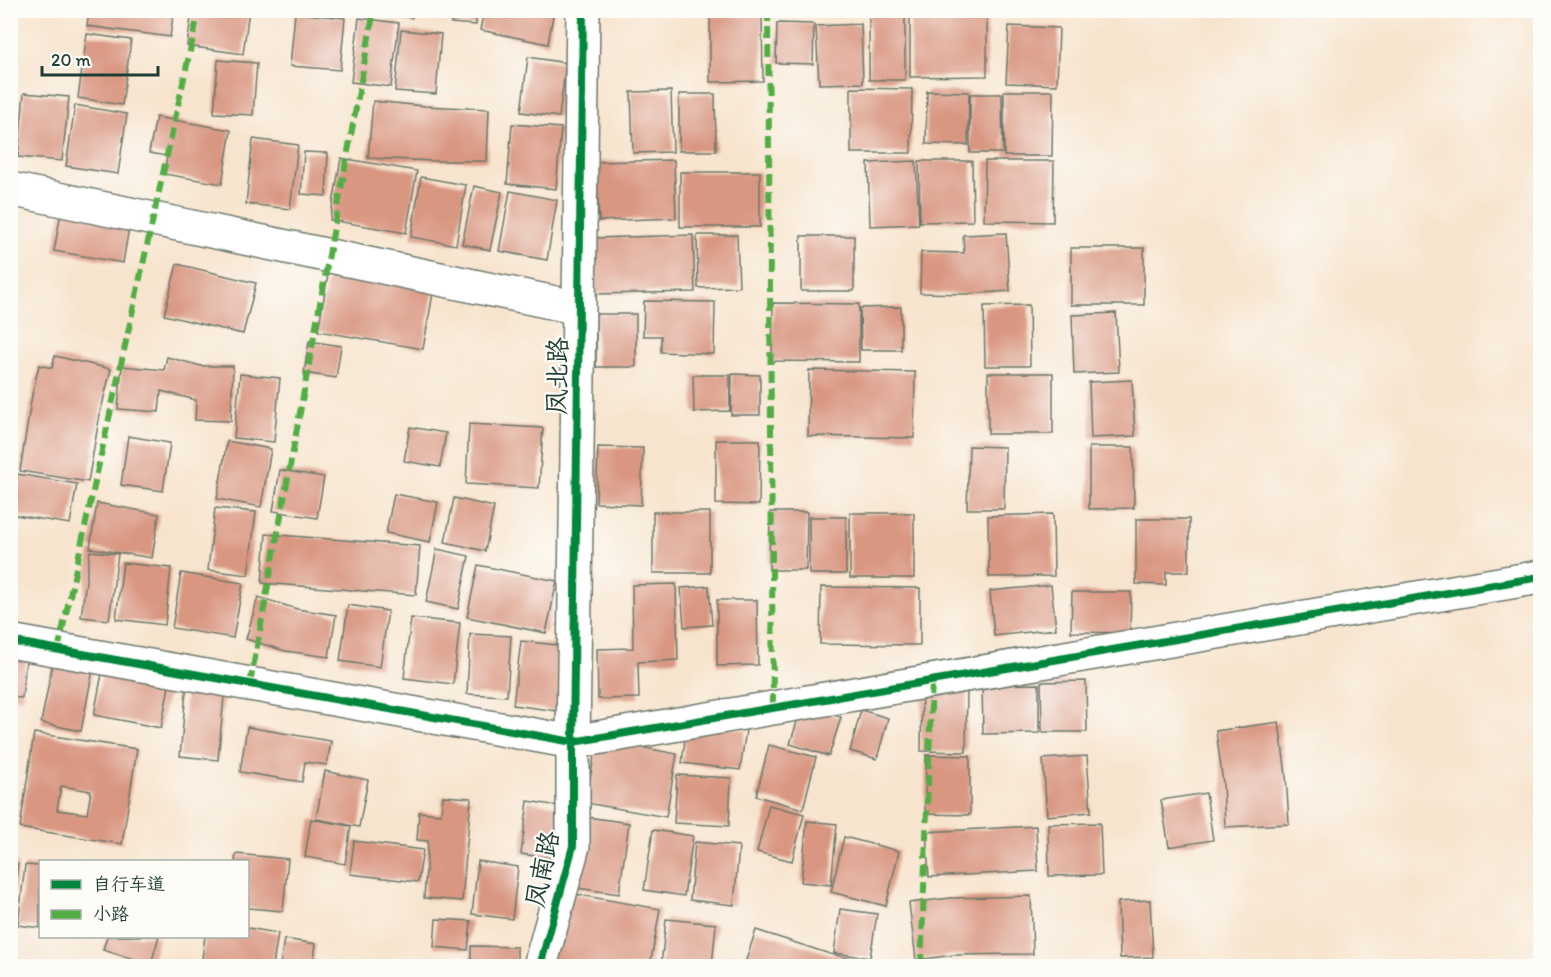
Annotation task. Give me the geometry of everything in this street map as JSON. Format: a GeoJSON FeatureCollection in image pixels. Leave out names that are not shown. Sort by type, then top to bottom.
{"type":"FeatureCollection","features":[{"type":"Feature","properties":{"kind":"street","name":"凤北路"},"geometry":{"type":"LineString","coordinates":[[573,741],[583,10]]}},
{"type":"Feature","properties":{"kind":"street"},"geometry":{"type":"LineString","coordinates":[[10,189],[579,308]]}},
{"type":"Feature","properties":{"kind":"street"},"geometry":{"type":"LineString","coordinates":[[10,641],[573,741],[1540,577]]}},
{"type":"Feature","properties":{"kind":"street","name":"凤南路"},"geometry":{"type":"LineString","coordinates":[[540,966],[573,846],[573,741]]}},
{"type":"Feature","properties":{"kind":"building"},"geometry":{"type":"Polygon","coordinates":[[[89,10],[174,10],[170,37],[87,26],[89,10]]]}},
{"type":"Feature","properties":{"kind":"building"},"geometry":{"type":"Polygon","coordinates":[[[192,10],[249,10],[243,54],[187,46],[192,10]]]}},
{"type":"Feature","properties":{"kind":"building"},"geometry":{"type":"Polygon","coordinates":[[[367,10],[413,10],[412,18],[367,12],[367,10]]]}},
{"type":"Feature","properties":{"kind":"building"},"geometry":{"type":"Polygon","coordinates":[[[452,10],[477,10],[476,25],[451,23],[452,10]]]}},
{"type":"Feature","properties":{"kind":"building"},"geometry":{"type":"Polygon","coordinates":[[[484,10],[554,10],[548,44],[480,30],[484,10]]]}},
{"type":"Feature","properties":{"kind":"building"},"geometry":{"type":"Polygon","coordinates":[[[910,10],[987,10],[987,76],[910,77],[910,10]]]}},
{"type":"Feature","properties":{"kind":"building"},"geometry":{"type":"Polygon","coordinates":[[[295,13],[345,18],[340,70],[290,66],[295,13]]]}},
{"type":"Feature","properties":{"kind":"building"},"geometry":{"type":"Polygon","coordinates":[[[869,13],[905,13],[905,80],[869,80],[869,13]]]}},
{"type":"Feature","properties":{"kind":"building"},"geometry":{"type":"Polygon","coordinates":[[[762,15],[763,81],[710,82],[710,16],[762,15]]]}},
{"type":"Feature","properties":{"kind":"building"},"geometry":{"type":"Polygon","coordinates":[[[359,18],[399,23],[391,87],[351,82],[359,18]]]}},
{"type":"Feature","properties":{"kind":"building"},"geometry":{"type":"Polygon","coordinates":[[[777,23],[814,24],[813,64],[776,63],[777,23]]]}},
{"type":"Feature","properties":{"kind":"building"},"geometry":{"type":"Polygon","coordinates":[[[861,24],[863,83],[819,84],[816,26],[861,24]]]}},
{"type":"Feature","properties":{"kind":"building"},"geometry":{"type":"Polygon","coordinates":[[[1009,26],[1059,28],[1057,85],[1006,83],[1009,26]]]}},
{"type":"Feature","properties":{"kind":"building"},"geometry":{"type":"Polygon","coordinates":[[[401,30],[441,34],[436,94],[395,91],[401,30]]]}},
{"type":"Feature","properties":{"kind":"building"},"geometry":{"type":"Polygon","coordinates":[[[87,34],[131,40],[122,105],[78,98],[87,34]]]}},
{"type":"Feature","properties":{"kind":"building"},"geometry":{"type":"Polygon","coordinates":[[[528,57],[566,63],[559,117],[521,112],[528,57]]]}},
{"type":"Feature","properties":{"kind":"building"},"geometry":{"type":"Polygon","coordinates":[[[218,60],[257,63],[253,115],[214,113],[218,60]]]}},
{"type":"Feature","properties":{"kind":"building"},"geometry":{"type":"Polygon","coordinates":[[[851,88],[912,89],[911,153],[851,153],[851,88]]]}},
{"type":"Feature","properties":{"kind":"building"},"geometry":{"type":"Polygon","coordinates":[[[671,91],[673,152],[633,153],[631,92],[671,91]]]}},
{"type":"Feature","properties":{"kind":"building"},"geometry":{"type":"Polygon","coordinates":[[[927,91],[969,92],[968,145],[926,144],[927,91]]]}},
{"type":"Feature","properties":{"kind":"building"},"geometry":{"type":"Polygon","coordinates":[[[1004,91],[1053,91],[1052,156],[1004,156],[1004,91]]]}},
{"type":"Feature","properties":{"kind":"building"},"geometry":{"type":"Polygon","coordinates":[[[24,93],[69,97],[62,161],[18,157],[24,93]]]}},
{"type":"Feature","properties":{"kind":"building"},"geometry":{"type":"Polygon","coordinates":[[[679,94],[715,94],[716,151],[679,151],[679,94]]]}},
{"type":"Feature","properties":{"kind":"building"},"geometry":{"type":"Polygon","coordinates":[[[970,94],[1002,94],[1003,153],[970,153],[970,94]]]}},
{"type":"Feature","properties":{"kind":"building"},"geometry":{"type":"Polygon","coordinates":[[[373,101],[489,109],[487,161],[368,158],[373,101]]]}},
{"type":"Feature","properties":{"kind":"building"},"geometry":{"type":"Polygon","coordinates":[[[75,105],[127,114],[118,174],[66,166],[75,105]]]}},
{"type":"Feature","properties":{"kind":"building"},"geometry":{"type":"Polygon","coordinates":[[[156,117],[231,130],[222,184],[164,174],[167,156],[149,153],[156,117]]]}},
{"type":"Feature","properties":{"kind":"building"},"geometry":{"type":"Polygon","coordinates":[[[512,124],[561,128],[556,189],[507,184],[512,124]]]}},
{"type":"Feature","properties":{"kind":"building"},"geometry":{"type":"Polygon","coordinates":[[[253,139],[298,145],[290,209],[246,204],[253,139]]]}},
{"type":"Feature","properties":{"kind":"building"},"geometry":{"type":"Polygon","coordinates":[[[304,152],[328,153],[326,196],[301,194],[304,152]]]}},
{"type":"Feature","properties":{"kind":"building"},"geometry":{"type":"Polygon","coordinates":[[[341,158],[417,171],[406,233],[330,220],[341,158]]]}},
{"type":"Feature","properties":{"kind":"building"},"geometry":{"type":"Polygon","coordinates":[[[674,160],[676,218],[599,221],[596,162],[674,160]]]}},
{"type":"Feature","properties":{"kind":"building"},"geometry":{"type":"Polygon","coordinates":[[[916,161],[919,224],[870,226],[868,163],[916,161]]]}},
{"type":"Feature","properties":{"kind":"building"},"geometry":{"type":"Polygon","coordinates":[[[919,161],[972,161],[973,221],[920,222],[919,161]]]}},
{"type":"Feature","properties":{"kind":"building"},"geometry":{"type":"Polygon","coordinates":[[[985,161],[1054,161],[1053,222],[984,221],[985,161]]]}},
{"type":"Feature","properties":{"kind":"building"},"geometry":{"type":"Polygon","coordinates":[[[680,172],[760,172],[760,227],[680,227],[680,172]]]}},
{"type":"Feature","properties":{"kind":"building"},"geometry":{"type":"Polygon","coordinates":[[[421,177],[466,185],[456,245],[411,237],[421,177]]]}},
{"type":"Feature","properties":{"kind":"building"},"geometry":{"type":"Polygon","coordinates":[[[474,186],[502,192],[490,250],[462,244],[474,186]]]}},
{"type":"Feature","properties":{"kind":"building"},"geometry":{"type":"Polygon","coordinates":[[[65,191],[133,203],[123,263],[54,251],[65,191]]]}},
{"type":"Feature","properties":{"kind":"building"},"geometry":{"type":"Polygon","coordinates":[[[510,191],[557,200],[547,260],[499,251],[510,191]]]}},
{"type":"Feature","properties":{"kind":"building"},"geometry":{"type":"Polygon","coordinates":[[[1006,233],[1010,291],[967,294],[920,293],[921,252],[964,253],[963,235],[1006,233]]]}},
{"type":"Feature","properties":{"kind":"building"},"geometry":{"type":"Polygon","coordinates":[[[693,235],[695,292],[596,294],[594,238],[693,235]]]}},
{"type":"Feature","properties":{"kind":"building"},"geometry":{"type":"Polygon","coordinates":[[[697,235],[737,235],[739,287],[698,288],[697,235]]]}},
{"type":"Feature","properties":{"kind":"building"},"geometry":{"type":"Polygon","coordinates":[[[801,236],[854,236],[854,291],[801,291],[801,236]]]}},
{"type":"Feature","properties":{"kind":"building"},"geometry":{"type":"Polygon","coordinates":[[[1071,248],[1144,248],[1144,305],[1071,305],[1071,248]]]}},
{"type":"Feature","properties":{"kind":"building"},"geometry":{"type":"Polygon","coordinates":[[[331,258],[436,277],[423,349],[318,331],[331,258]]]}},
{"type":"Feature","properties":{"kind":"building"},"geometry":{"type":"Polygon","coordinates":[[[177,264],[256,283],[243,334],[164,315],[177,264]]]}},
{"type":"Feature","properties":{"kind":"building"},"geometry":{"type":"Polygon","coordinates":[[[644,301],[715,302],[714,354],[661,352],[661,336],[643,336],[644,301]]]}},
{"type":"Feature","properties":{"kind":"building"},"geometry":{"type":"Polygon","coordinates":[[[773,303],[859,304],[859,362],[772,361],[773,303]]]}},
{"type":"Feature","properties":{"kind":"building"},"geometry":{"type":"Polygon","coordinates":[[[1029,305],[1030,366],[985,366],[984,306],[1029,305]]]}},
{"type":"Feature","properties":{"kind":"building"},"geometry":{"type":"Polygon","coordinates":[[[901,307],[901,350],[861,350],[860,308],[901,307]]]}},
{"type":"Feature","properties":{"kind":"building"},"geometry":{"type":"Polygon","coordinates":[[[1116,313],[1119,372],[1074,374],[1072,315],[1116,313]]]}},
{"type":"Feature","properties":{"kind":"building"},"geometry":{"type":"Polygon","coordinates":[[[596,314],[636,314],[636,367],[596,367],[596,314]]]}},
{"type":"Feature","properties":{"kind":"building"},"geometry":{"type":"Polygon","coordinates":[[[309,341],[341,346],[336,378],[304,373],[309,341]]]}},
{"type":"Feature","properties":{"kind":"building"},"geometry":{"type":"Polygon","coordinates":[[[55,356],[111,369],[100,414],[88,482],[20,471],[39,365],[52,368],[55,356]]]}},
{"type":"Feature","properties":{"kind":"building"},"geometry":{"type":"Polygon","coordinates":[[[167,357],[201,366],[233,366],[231,421],[195,420],[196,400],[161,391],[159,412],[118,409],[122,366],[164,370],[167,357]]]}},
{"type":"Feature","properties":{"kind":"building"},"geometry":{"type":"Polygon","coordinates":[[[809,370],[915,372],[914,438],[808,436],[809,370]]]}},
{"type":"Feature","properties":{"kind":"building"},"geometry":{"type":"Polygon","coordinates":[[[988,373],[1053,373],[1053,434],[988,434],[988,373]]]}},
{"type":"Feature","properties":{"kind":"building"},"geometry":{"type":"Polygon","coordinates":[[[240,374],[280,378],[274,442],[234,438],[240,374]]]}},
{"type":"Feature","properties":{"kind":"building"},"geometry":{"type":"Polygon","coordinates":[[[732,374],[760,375],[760,415],[731,415],[732,374]]]}},
{"type":"Feature","properties":{"kind":"building"},"geometry":{"type":"Polygon","coordinates":[[[693,375],[730,375],[730,411],[694,412],[693,375]]]}},
{"type":"Feature","properties":{"kind":"building"},"geometry":{"type":"Polygon","coordinates":[[[1132,380],[1135,436],[1091,438],[1089,382],[1132,380]]]}},
{"type":"Feature","properties":{"kind":"building"},"geometry":{"type":"Polygon","coordinates":[[[469,424],[543,428],[539,488],[466,484],[469,424]]]}},
{"type":"Feature","properties":{"kind":"building"},"geometry":{"type":"Polygon","coordinates":[[[410,427],[446,433],[440,467],[404,461],[410,427]]]}},
{"type":"Feature","properties":{"kind":"building"},"geometry":{"type":"Polygon","coordinates":[[[128,436],[170,443],[163,491],[121,485],[128,436]]]}},
{"type":"Feature","properties":{"kind":"building"},"geometry":{"type":"Polygon","coordinates":[[[716,440],[760,440],[759,505],[716,504],[716,440]]]}},
{"type":"Feature","properties":{"kind":"building"},"geometry":{"type":"Polygon","coordinates":[[[227,441],[271,449],[261,507],[217,499],[227,441]]]}},
{"type":"Feature","properties":{"kind":"building"},"geometry":{"type":"Polygon","coordinates":[[[969,446],[1005,447],[1004,509],[967,509],[969,446]]]}},
{"type":"Feature","properties":{"kind":"building"},"geometry":{"type":"Polygon","coordinates":[[[598,447],[643,448],[641,505],[596,503],[598,447]]]}},
{"type":"Feature","properties":{"kind":"building"},"geometry":{"type":"Polygon","coordinates":[[[1089,447],[1133,447],[1134,508],[1089,509],[1089,447]]]}},
{"type":"Feature","properties":{"kind":"building"},"geometry":{"type":"Polygon","coordinates":[[[280,470],[324,477],[317,518],[273,511],[280,470]]]}},
{"type":"Feature","properties":{"kind":"building"},"geometry":{"type":"Polygon","coordinates":[[[11,473],[77,484],[70,524],[10,514],[11,473]]]}},
{"type":"Feature","properties":{"kind":"building"},"geometry":{"type":"Polygon","coordinates":[[[394,494],[438,502],[430,542],[386,533],[394,494]]]}},
{"type":"Feature","properties":{"kind":"building"},"geometry":{"type":"Polygon","coordinates":[[[454,498],[494,507],[485,551],[445,542],[454,498]]]}},
{"type":"Feature","properties":{"kind":"building"},"geometry":{"type":"Polygon","coordinates":[[[97,503],[159,514],[152,558],[90,548],[97,503]]]}},
{"type":"Feature","properties":{"kind":"building"},"geometry":{"type":"Polygon","coordinates":[[[215,508],[256,512],[248,575],[208,570],[215,508]]]}},
{"type":"Feature","properties":{"kind":"building"},"geometry":{"type":"Polygon","coordinates":[[[653,512],[710,512],[710,573],[653,573],[653,512]]]}},
{"type":"Feature","properties":{"kind":"building"},"geometry":{"type":"Polygon","coordinates":[[[770,512],[807,512],[806,570],[769,570],[770,512]]]}},
{"type":"Feature","properties":{"kind":"building"},"geometry":{"type":"Polygon","coordinates":[[[850,513],[914,513],[914,578],[850,578],[850,513]]]}},
{"type":"Feature","properties":{"kind":"building"},"geometry":{"type":"Polygon","coordinates":[[[1053,514],[1054,576],[989,577],[988,516],[1053,514]]]}},
{"type":"Feature","properties":{"kind":"building"},"geometry":{"type":"Polygon","coordinates":[[[809,517],[846,517],[846,574],[809,574],[809,517]]]}},
{"type":"Feature","properties":{"kind":"building"},"geometry":{"type":"Polygon","coordinates":[[[1136,519],[1189,519],[1189,572],[1166,572],[1166,585],[1136,584],[1136,519]]]}},
{"type":"Feature","properties":{"kind":"building"},"geometry":{"type":"Polygon","coordinates":[[[266,534],[420,546],[416,595],[262,583],[266,534]]]}},
{"type":"Feature","properties":{"kind":"building"},"geometry":{"type":"Polygon","coordinates":[[[437,549],[469,556],[458,609],[426,602],[437,549]]]}},
{"type":"Feature","properties":{"kind":"building"},"geometry":{"type":"Polygon","coordinates":[[[90,551],[118,554],[109,620],[81,617],[90,551]]]}},
{"type":"Feature","properties":{"kind":"building"},"geometry":{"type":"Polygon","coordinates":[[[123,563],[171,568],[165,625],[116,619],[123,563]]]}},
{"type":"Feature","properties":{"kind":"building"},"geometry":{"type":"Polygon","coordinates":[[[478,565],[557,581],[546,633],[467,617],[478,565]]]}},
{"type":"Feature","properties":{"kind":"building"},"geometry":{"type":"Polygon","coordinates":[[[181,573],[243,583],[233,638],[172,628],[181,573]]]}},
{"type":"Feature","properties":{"kind":"building"},"geometry":{"type":"Polygon","coordinates":[[[676,584],[678,660],[638,662],[639,698],[598,699],[597,649],[633,648],[632,585],[676,584]]]}},
{"type":"Feature","properties":{"kind":"building"},"geometry":{"type":"Polygon","coordinates":[[[1051,585],[1056,629],[994,636],[990,591],[1051,585]]]}},
{"type":"Feature","properties":{"kind":"building"},"geometry":{"type":"Polygon","coordinates":[[[709,586],[712,625],[684,627],[681,588],[709,586]]]}},
{"type":"Feature","properties":{"kind":"building"},"geometry":{"type":"Polygon","coordinates":[[[821,587],[920,588],[920,645],[820,644],[821,587]]]}},
{"type":"Feature","properties":{"kind":"building"},"geometry":{"type":"Polygon","coordinates":[[[1072,592],[1131,592],[1130,633],[1071,632],[1072,592]]]}},
{"type":"Feature","properties":{"kind":"building"},"geometry":{"type":"Polygon","coordinates":[[[258,597],[297,609],[336,615],[329,657],[285,651],[246,639],[258,597]]]}},
{"type":"Feature","properties":{"kind":"building"},"geometry":{"type":"Polygon","coordinates":[[[717,600],[757,600],[758,665],[717,666],[717,600]]]}},
{"type":"Feature","properties":{"kind":"building"},"geometry":{"type":"Polygon","coordinates":[[[348,605],[388,611],[380,667],[340,661],[348,605]]]}},
{"type":"Feature","properties":{"kind":"building"},"geometry":{"type":"Polygon","coordinates":[[[411,618],[460,623],[453,684],[404,678],[411,618]]]}},
{"type":"Feature","properties":{"kind":"building"},"geometry":{"type":"Polygon","coordinates":[[[470,634],[511,636],[507,696],[467,694],[470,634]]]}},
{"type":"Feature","properties":{"kind":"building"},"geometry":{"type":"Polygon","coordinates":[[[57,641],[97,649],[81,731],[41,723],[57,641]]]}},
{"type":"Feature","properties":{"kind":"building"},"geometry":{"type":"Polygon","coordinates":[[[521,641],[566,646],[557,711],[513,705],[521,641]]]}},
{"type":"Feature","properties":{"kind":"building"},"geometry":{"type":"Polygon","coordinates":[[[10,648],[27,650],[22,698],[10,697],[10,648]]]}},
{"type":"Feature","properties":{"kind":"building"},"geometry":{"type":"Polygon","coordinates":[[[104,663],[171,676],[161,728],[94,715],[104,663]]]}},
{"type":"Feature","properties":{"kind":"building"},"geometry":{"type":"Polygon","coordinates":[[[188,671],[226,675],[218,760],[180,756],[188,671]]]}},
{"type":"Feature","properties":{"kind":"building"},"geometry":{"type":"Polygon","coordinates":[[[1086,681],[1087,732],[1042,732],[1041,682],[1086,681]]]}},
{"type":"Feature","properties":{"kind":"building"},"geometry":{"type":"Polygon","coordinates":[[[1039,684],[1039,733],[983,734],[982,685],[1039,684]]]}},
{"type":"Feature","properties":{"kind":"building"},"geometry":{"type":"Polygon","coordinates":[[[922,686],[967,687],[966,752],[921,751],[922,686]]]}},
{"type":"Feature","properties":{"kind":"building"},"geometry":{"type":"Polygon","coordinates":[[[802,706],[841,717],[829,756],[790,744],[802,706]]]}},
{"type":"Feature","properties":{"kind":"building"},"geometry":{"type":"Polygon","coordinates":[[[861,710],[888,718],[877,759],[850,751],[861,710]]]}},
{"type":"Feature","properties":{"kind":"building"},"geometry":{"type":"Polygon","coordinates":[[[1279,722],[1289,824],[1225,827],[1223,783],[1216,731],[1279,722]]]}},
{"type":"Feature","properties":{"kind":"building"},"geometry":{"type":"Polygon","coordinates":[[[687,723],[746,730],[740,770],[682,763],[687,723]]]}},
{"type":"Feature","properties":{"kind":"building"},"geometry":{"type":"Polygon","coordinates":[[[247,727],[331,741],[327,765],[305,762],[302,782],[240,772],[247,727]]]}},
{"type":"Feature","properties":{"kind":"building"},"geometry":{"type":"Polygon","coordinates":[[[34,733],[137,749],[122,844],[20,828],[34,733]],[[61,786],[57,810],[87,814],[91,791],[61,786]]]}},
{"type":"Feature","properties":{"kind":"building"},"geometry":{"type":"Polygon","coordinates":[[[597,739],[677,754],[666,817],[586,803],[597,739]]]}},
{"type":"Feature","properties":{"kind":"building"},"geometry":{"type":"Polygon","coordinates":[[[769,745],[816,757],[803,809],[756,796],[769,745]]]}},
{"type":"Feature","properties":{"kind":"building"},"geometry":{"type":"Polygon","coordinates":[[[926,755],[970,756],[970,815],[925,814],[926,755]]]}},
{"type":"Feature","properties":{"kind":"building"},"geometry":{"type":"Polygon","coordinates":[[[1087,756],[1091,812],[1047,816],[1043,759],[1087,756]]]}},
{"type":"Feature","properties":{"kind":"building"},"geometry":{"type":"Polygon","coordinates":[[[325,771],[368,780],[359,827],[316,819],[325,771]]]}},
{"type":"Feature","properties":{"kind":"building"},"geometry":{"type":"Polygon","coordinates":[[[677,775],[731,778],[729,826],[674,823],[677,775]]]}},
{"type":"Feature","properties":{"kind":"building"},"geometry":{"type":"Polygon","coordinates":[[[1206,793],[1213,840],[1169,847],[1161,800],[1206,793]]]}},
{"type":"Feature","properties":{"kind":"building"},"geometry":{"type":"Polygon","coordinates":[[[443,796],[471,798],[462,901],[424,898],[428,841],[417,840],[419,812],[441,814],[443,796]]]}},
{"type":"Feature","properties":{"kind":"building"},"geometry":{"type":"Polygon","coordinates":[[[528,801],[565,807],[557,859],[521,854],[528,801]]]}},
{"type":"Feature","properties":{"kind":"building"},"geometry":{"type":"Polygon","coordinates":[[[769,805],[804,814],[792,861],[757,852],[769,805]]]}},
{"type":"Feature","properties":{"kind":"building"},"geometry":{"type":"Polygon","coordinates":[[[587,817],[629,823],[619,894],[577,888],[587,817]]]}},
{"type":"Feature","properties":{"kind":"building"},"geometry":{"type":"Polygon","coordinates":[[[311,819],[351,826],[345,864],[305,857],[311,819]]]}},
{"type":"Feature","properties":{"kind":"building"},"geometry":{"type":"Polygon","coordinates":[[[807,821],[837,824],[831,885],[801,882],[807,821]]]}},
{"type":"Feature","properties":{"kind":"building"},"geometry":{"type":"Polygon","coordinates":[[[1100,823],[1102,875],[1049,876],[1048,824],[1100,823]]]}},
{"type":"Feature","properties":{"kind":"building"},"geometry":{"type":"Polygon","coordinates":[[[1036,826],[1038,871],[929,877],[926,832],[1036,826]]]}},
{"type":"Feature","properties":{"kind":"building"},"geometry":{"type":"Polygon","coordinates":[[[653,830],[693,836],[684,896],[644,890],[653,830]]]}},
{"type":"Feature","properties":{"kind":"building"},"geometry":{"type":"Polygon","coordinates":[[[844,837],[899,851],[886,906],[831,892],[844,837]]]}},
{"type":"Feature","properties":{"kind":"building"},"geometry":{"type":"Polygon","coordinates":[[[354,841],[423,850],[418,882],[350,874],[354,841]]]}},
{"type":"Feature","properties":{"kind":"building"},"geometry":{"type":"Polygon","coordinates":[[[695,842],[739,846],[734,905],[690,900],[695,842]]]}},
{"type":"Feature","properties":{"kind":"building"},"geometry":{"type":"Polygon","coordinates":[[[236,854],[288,859],[283,911],[249,908],[249,860],[235,860],[236,854]]]}},
{"type":"Feature","properties":{"kind":"building"},"geometry":{"type":"Polygon","coordinates":[[[478,861],[518,867],[512,919],[472,914],[478,861]]]}},
{"type":"Feature","properties":{"kind":"building"},"geometry":{"type":"Polygon","coordinates":[[[10,863],[18,864],[12,909],[10,909],[10,863]]]}},
{"type":"Feature","properties":{"kind":"building"},"geometry":{"type":"Polygon","coordinates":[[[25,865],[39,866],[39,928],[18,925],[25,865]]]}},
{"type":"Feature","properties":{"kind":"building"},"geometry":{"type":"Polygon","coordinates":[[[557,891],[660,909],[650,966],[568,966],[544,962],[557,891]]]}},
{"type":"Feature","properties":{"kind":"building"},"geometry":{"type":"Polygon","coordinates":[[[1031,896],[1033,954],[954,955],[916,960],[909,903],[951,898],[1031,896]]]}},
{"type":"Feature","properties":{"kind":"building"},"geometry":{"type":"Polygon","coordinates":[[[1150,900],[1153,957],[1120,958],[1118,902],[1150,900]]]}},
{"type":"Feature","properties":{"kind":"building"},"geometry":{"type":"Polygon","coordinates":[[[840,909],[877,914],[870,958],[834,953],[840,909]]]}},
{"type":"Feature","properties":{"kind":"building"},"geometry":{"type":"Polygon","coordinates":[[[436,919],[471,921],[468,950],[434,947],[436,919]]]}},
{"type":"Feature","properties":{"kind":"building"},"geometry":{"type":"Polygon","coordinates":[[[666,919],[716,924],[712,966],[661,966],[666,919]]]}},
{"type":"Feature","properties":{"kind":"building"},"geometry":{"type":"Polygon","coordinates":[[[249,928],[278,933],[273,966],[201,966],[205,938],[249,938],[249,928]]]}},
{"type":"Feature","properties":{"kind":"building"},"geometry":{"type":"Polygon","coordinates":[[[756,930],[830,954],[850,958],[848,966],[744,966],[756,930]]]}},
{"type":"Feature","properties":{"kind":"building"},"geometry":{"type":"Polygon","coordinates":[[[106,938],[158,938],[151,964],[103,950],[106,938]]]}},
{"type":"Feature","properties":{"kind":"building"},"geometry":{"type":"Polygon","coordinates":[[[284,939],[316,944],[313,966],[280,966],[284,939]]]}},
{"type":"Feature","properties":{"kind":"building"},"geometry":{"type":"Polygon","coordinates":[[[471,946],[517,947],[517,966],[471,966],[471,946]]]}},
{"type":"Feature","properties":{"kind":"building"},"geometry":{"type":"Polygon","coordinates":[[[1051,963],[1052,966],[1015,966],[1015,964],[1051,963]]]}},
{"type":"Feature","properties":{"kind":"marked path"},"geometry":{"type":"LineString","coordinates":[[58,650],[199,10]]}},
{"type":"Feature","properties":{"kind":"marked path"},"geometry":{"type":"LineString","coordinates":[[250,684],[374,10]]}},
{"type":"Feature","properties":{"kind":"marked path"},"geometry":{"type":"LineString","coordinates":[[768,10],[773,708]]}},
{"type":"Feature","properties":{"kind":"marked path"},"geometry":{"type":"LineString","coordinates":[[921,966],[932,680]]}},
{"type":"Feature","properties":{"kind":"cycle path"},"geometry":{"type":"LineString","coordinates":[[540,966],[573,846],[583,10]]}},
{"type":"Feature","properties":{"kind":"cycle path"},"geometry":{"type":"LineString","coordinates":[[10,641],[573,742],[1540,577]]}}]}
